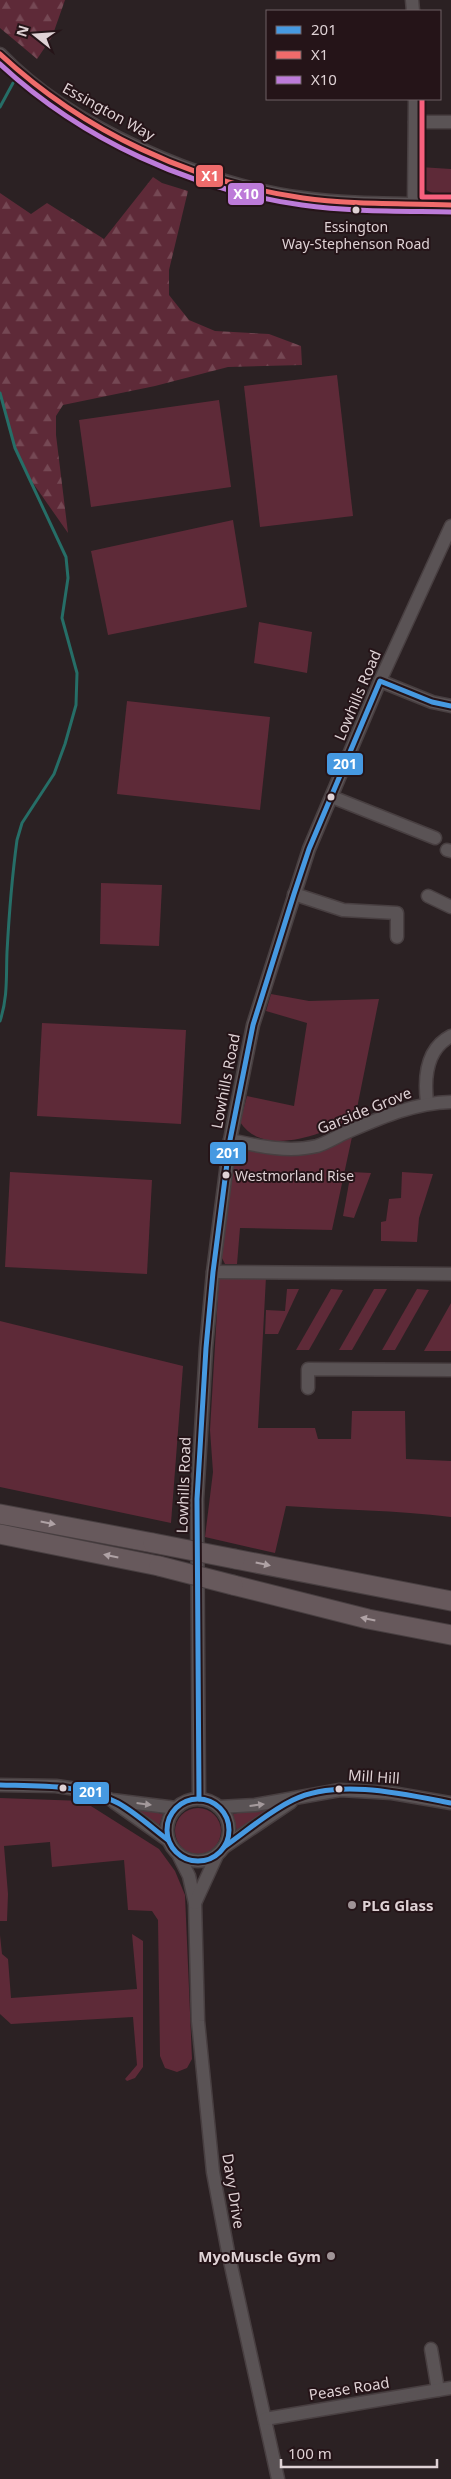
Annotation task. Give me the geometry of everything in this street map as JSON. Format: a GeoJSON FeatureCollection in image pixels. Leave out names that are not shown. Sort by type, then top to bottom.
{"type":"FeatureCollection","features":[{"type":"Feature","properties":{"kind":"highway"},"geometry":{"type":"LineString","coordinates":[[0,1514],[451,1601]]}},
{"type":"Feature","properties":{"kind":"highway"},"geometry":{"type":"LineString","coordinates":[[0,1534],[159,1566],[359,1617],[451,1636]]}},
{"type":"Feature","properties":{"kind":"highway"},"geometry":{"type":"LineString","coordinates":[[291,1570],[352,1572],[451,1589]]}},
{"type":"Feature","properties":{"kind":"highway"},"geometry":{"type":"LineString","coordinates":[[416,1628],[451,1642]]}},
{"type":"Feature","properties":{"kind":"street","name":"Essington Way"},"geometry":{"type":"LineString","coordinates":[[0,54],[40,90],[84,120],[155,156],[247,187],[302,198],[369,204],[451,206]]}},
{"type":"Feature","properties":{"kind":"street"},"geometry":{"type":"LineString","coordinates":[[414,204],[415,100]]}},
{"type":"Feature","properties":{"kind":"street"},"geometry":{"type":"LineString","coordinates":[[415,122],[451,122]]}},
{"type":"Feature","properties":{"kind":"street","name":"Lowhills Road"},"geometry":{"type":"LineString","coordinates":[[199,1799],[197,1499],[206,1348],[213,1272],[230,1140],[253,1024],[309,849],[380,681],[451,526]]}},
{"type":"Feature","properties":{"kind":"street"},"geometry":{"type":"LineString","coordinates":[[380,681],[432,702],[451,706]]}},
{"type":"Feature","properties":{"kind":"street"},"geometry":{"type":"LineString","coordinates":[[332,797],[435,838]]}},
{"type":"Feature","properties":{"kind":"street"},"geometry":{"type":"LineString","coordinates":[[294,894],[343,910],[397,913],[397,937]]}},
{"type":"Feature","properties":{"kind":"street"},"geometry":{"type":"LineString","coordinates":[[428,896],[451,907]]}},
{"type":"Feature","properties":{"kind":"street"},"geometry":{"type":"LineString","coordinates":[[427,1102],[425,1080],[429,1059],[443,1040],[451,1036]]}},
{"type":"Feature","properties":{"kind":"street","name":"Garside Grove"},"geometry":{"type":"LineString","coordinates":[[230,1140],[269,1148],[292,1149],[318,1146],[399,1110],[427,1102],[451,1102]]}},
{"type":"Feature","properties":{"kind":"street"},"geometry":{"type":"LineString","coordinates":[[213,1272],[451,1274]]}},
{"type":"Feature","properties":{"kind":"street"},"geometry":{"type":"LineString","coordinates":[[308,1388],[308,1369],[451,1370]]}},
{"type":"Feature","properties":{"kind":"street"},"geometry":{"type":"LineString","coordinates":[[0,1785],[56,1786],[83,1790],[112,1800],[176,1808]]}},
{"type":"Feature","properties":{"kind":"street","name":"Mill Hill"},"geometry":{"type":"LineString","coordinates":[[219,1807],[295,1799],[340,1790],[392,1793],[451,1803]]}},
{"type":"Feature","properties":{"kind":"street","name":"Mill Hill"},"geometry":{"type":"LineString","coordinates":[[221,1851],[295,1799]]}},
{"type":"Feature","properties":{"kind":"street"},"geometry":{"type":"LineString","coordinates":[[112,1800],[168,1840],[179,1856],[197,1862],[208,1860],[221,1851],[228,1837],[229,1826],[226,1816],[219,1807],[210,1801],[189,1800],[176,1808],[168,1822],[168,1840]]}},
{"type":"Feature","properties":{"kind":"street","name":"Davy Drive"},"geometry":{"type":"LineString","coordinates":[[195,1903],[221,1851]]}},
{"type":"Feature","properties":{"kind":"street","name":"Davy Drive"},"geometry":{"type":"LineString","coordinates":[[179,1856],[189,1876],[195,1903],[198,2021],[213,2172],[228,2252],[278,2479]]}},
{"type":"Feature","properties":{"kind":"street"},"geometry":{"type":"LineString","coordinates":[[431,2349],[438,2390]]}},
{"type":"Feature","properties":{"kind":"street","name":"Pease Road"},"geometry":{"type":"LineString","coordinates":[[265,2420],[451,2388]]}},
{"type":"Feature","properties":{"kind":"green space"},"geometry":{"type":"Polygon","coordinates":[[[0,0],[65,0],[52,37],[37,59],[0,28],[0,0]]]}},
{"type":"Feature","properties":{"kind":"green space"},"geometry":{"type":"Polygon","coordinates":[[[420,167],[451,169],[451,197],[445,199],[424,189],[420,181],[420,167]]]}},
{"type":"Feature","properties":{"kind":"green space"},"geometry":{"type":"Polygon","coordinates":[[[153,177],[162,183],[188,191],[169,270],[169,295],[189,320],[215,331],[269,334],[301,346],[302,365],[228,367],[155,386],[63,405],[56,416],[56,435],[68,533],[28,476],[12,439],[0,393],[0,193],[31,214],[47,203],[104,239],[153,177]]]}},
{"type":"Feature","properties":{"kind":"green space"},"geometry":{"type":"Polygon","coordinates":[[[337,375],[353,516],[260,527],[244,386],[337,375]]]}},
{"type":"Feature","properties":{"kind":"green space"},"geometry":{"type":"Polygon","coordinates":[[[219,400],[231,487],[91,507],[79,420],[219,400]]]}},
{"type":"Feature","properties":{"kind":"green space"},"geometry":{"type":"Polygon","coordinates":[[[233,520],[247,607],[108,635],[91,551],[233,520]]]}},
{"type":"Feature","properties":{"kind":"green space"},"geometry":{"type":"Polygon","coordinates":[[[259,622],[312,632],[307,673],[254,663],[259,622]]]}},
{"type":"Feature","properties":{"kind":"green space"},"geometry":{"type":"Polygon","coordinates":[[[127,701],[270,717],[260,810],[117,794],[127,701]]]}},
{"type":"Feature","properties":{"kind":"green space"},"geometry":{"type":"Polygon","coordinates":[[[101,883],[162,885],[159,946],[100,944],[101,883]]]}},
{"type":"Feature","properties":{"kind":"green space"},"geometry":{"type":"Polygon","coordinates":[[[271,994],[309,1001],[379,999],[355,1118],[311,1136],[279,1141],[264,1139],[251,1133],[240,1122],[247,1096],[294,1106],[307,1023],[266,1011],[271,994]]]}},
{"type":"Feature","properties":{"kind":"green space"},"geometry":{"type":"Polygon","coordinates":[[[42,1023],[186,1030],[181,1124],[37,1116],[42,1023]]]}},
{"type":"Feature","properties":{"kind":"green space"},"geometry":{"type":"Polygon","coordinates":[[[352,1137],[332,1230],[240,1228],[237,1264],[225,1264],[219,1252],[233,1147],[314,1151],[352,1137]]]}},
{"type":"Feature","properties":{"kind":"green space"},"geometry":{"type":"Polygon","coordinates":[[[10,1172],[152,1180],[147,1274],[5,1267],[10,1172]]]}},
{"type":"Feature","properties":{"kind":"green space"},"geometry":{"type":"Polygon","coordinates":[[[351,1172],[371,1173],[354,1218],[343,1216],[351,1172]]]}},
{"type":"Feature","properties":{"kind":"green space"},"geometry":{"type":"Polygon","coordinates":[[[402,1172],[433,1174],[419,1218],[417,1242],[381,1241],[381,1222],[386,1221],[389,1199],[401,1198],[402,1172]]]}},
{"type":"Feature","properties":{"kind":"green space"},"geometry":{"type":"Polygon","coordinates":[[[219,1277],[266,1277],[258,1428],[315,1428],[318,1439],[351,1439],[352,1411],[405,1411],[406,1459],[451,1461],[451,1517],[389,1511],[286,1506],[275,1553],[205,1537],[213,1472],[210,1430],[219,1277]]]}},
{"type":"Feature","properties":{"kind":"green space"},"geometry":{"type":"Polygon","coordinates":[[[287,1289],[299,1289],[278,1334],[265,1334],[266,1310],[285,1311],[287,1289]]]}},
{"type":"Feature","properties":{"kind":"green space"},"geometry":{"type":"Polygon","coordinates":[[[331,1289],[343,1290],[309,1350],[296,1350],[331,1289]]]}},
{"type":"Feature","properties":{"kind":"green space"},"geometry":{"type":"Polygon","coordinates":[[[374,1289],[387,1289],[352,1350],[339,1350],[374,1289]]]}},
{"type":"Feature","properties":{"kind":"green space"},"geometry":{"type":"Polygon","coordinates":[[[417,1289],[429,1290],[395,1350],[382,1350],[417,1289]]]}},
{"type":"Feature","properties":{"kind":"green space"},"geometry":{"type":"Polygon","coordinates":[[[451,1303],[451,1351],[424,1351],[451,1303]]]}},
{"type":"Feature","properties":{"kind":"green space"},"geometry":{"type":"Polygon","coordinates":[[[0,1321],[183,1366],[171,1523],[0,1487],[0,1321]]]}},
{"type":"Feature","properties":{"kind":"green space"},"geometry":{"type":"Polygon","coordinates":[[[0,1798],[83,1801],[159,1849],[175,1871],[185,1895],[192,2059],[187,2068],[177,2072],[165,2068],[160,2056],[158,1920],[152,1911],[128,1910],[124,1860],[52,1867],[50,1842],[4,1846],[8,1894],[7,1921],[0,1921],[0,1798]]]}},
{"type":"Feature","properties":{"kind":"green space"},"geometry":{"type":"Polygon","coordinates":[[[272,1806],[273,1808],[237,1832],[233,1814],[272,1806]]]}},
{"type":"Feature","properties":{"kind":"green space"},"geometry":{"type":"Polygon","coordinates":[[[130,1807],[163,1814],[158,1829],[130,1807]]]}},
{"type":"Feature","properties":{"kind":"green space"},"geometry":{"type":"Polygon","coordinates":[[[193,1808],[203,1808],[217,1818],[221,1831],[217,1844],[211,1850],[203,1854],[193,1854],[179,1844],[175,1836],[175,1826],[185,1812],[193,1808]]]}},
{"type":"Feature","properties":{"kind":"green space"},"geometry":{"type":"Polygon","coordinates":[[[132,1934],[143,1941],[143,2067],[135,2078],[127,2081],[125,2079],[137,2065],[133,2017],[11,2024],[0,2014],[0,1935],[2,1954],[8,1959],[11,1998],[137,1989],[132,1934]]]}},
{"type":"Feature","properties":{"kind":"waterway"},"geometry":{"type":"LineString","coordinates":[[0,107],[13,83]]}},
{"type":"Feature","properties":{"kind":"waterway"},"geometry":{"type":"LineString","coordinates":[[0,393],[15,448],[66,557],[68,578],[62,618],[77,673],[76,705],[65,744],[54,774],[22,823],[17,840],[10,910],[5,995],[0,1021]]}},
{"type":"Feature","properties":{"kind":"transit line","name":"X1"},"geometry":{"type":"LineString","coordinates":[[0,54],[32,82],[67,107],[103,129],[141,149],[180,166],[220,180],[261,190],[321,200],[358,203],[451,205]]}},
{"type":"Feature","properties":{"kind":"transit line","name":"X10"},"geometry":{"type":"LineString","coordinates":[[0,64],[66,116],[140,157],[180,174],[261,198],[302,205],[377,211],[451,212]]}},
{"type":"Feature","properties":{"kind":"transit line"},"geometry":{"type":"LineString","coordinates":[[422,100],[422,197],[451,197]]}},
{"type":"Feature","properties":{"kind":"transit line","name":"201"},"geometry":{"type":"LineString","coordinates":[[199,1799],[197,1499],[206,1348],[213,1272],[230,1140],[253,1025],[309,849],[380,681],[432,702],[451,706]]}},
{"type":"Feature","properties":{"kind":"transit line","name":"201"},"geometry":{"type":"LineString","coordinates":[[0,1785],[60,1787],[90,1792],[118,1803],[168,1840]]}},
{"type":"Feature","properties":{"kind":"transit line","name":"201"},"geometry":{"type":"LineString","coordinates":[[224,1847],[275,1810],[311,1793],[330,1790],[371,1790],[451,1803]]}},
{"type":"Feature","properties":{"kind":"transit line","name":"201"},"geometry":{"type":"LineString","coordinates":[[198,1799],[210,1801],[220,1808],[227,1818],[229,1830],[227,1842],[220,1852],[210,1859],[198,1861],[186,1859],[176,1852],[169,1842],[167,1830],[169,1818],[176,1808],[186,1801],[198,1799]]}},
{"type":"Feature","properties":{"kind":"place","name":"Essington Way-Stephenson Road"},"geometry":{"type":"Point","coordinates":[356,210]}},
{"type":"Feature","properties":{"kind":"place","name":"Westmorland Rise"},"geometry":{"type":"Point","coordinates":[226,1175]}},
{"type":"Feature","properties":{"kind":"place","name":"PLG Glass"},"geometry":{"type":"Point","coordinates":[352,1905]}},
{"type":"Feature","properties":{"kind":"place","name":"MyoMuscle Gym"},"geometry":{"type":"Point","coordinates":[331,2256]}}]}
